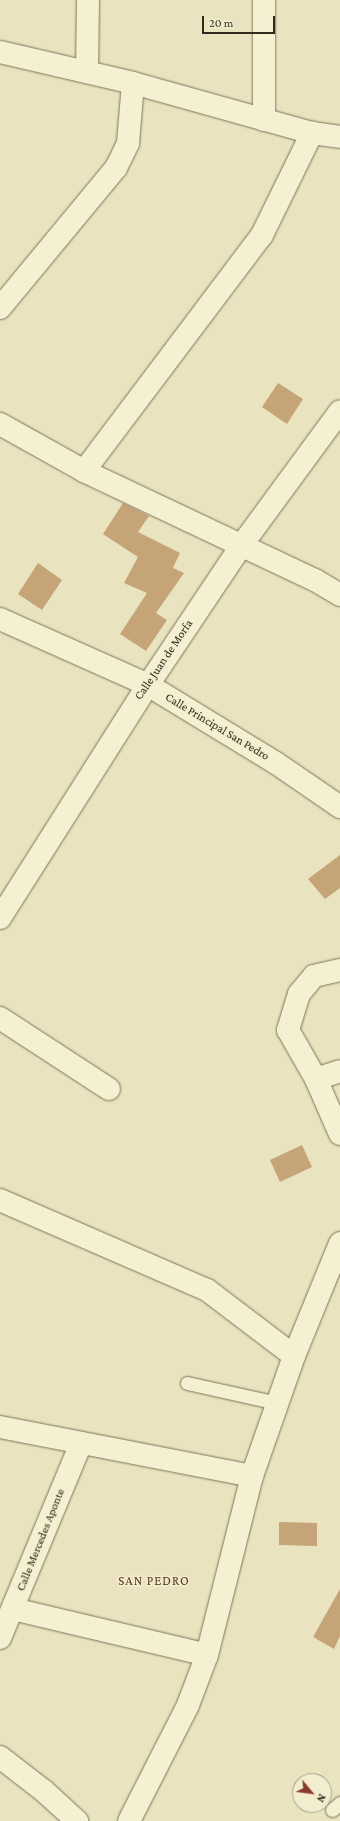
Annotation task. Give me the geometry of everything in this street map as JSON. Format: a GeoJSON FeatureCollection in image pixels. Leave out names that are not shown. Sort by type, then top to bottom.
{"type":"FeatureCollection","features":[{"type":"Feature","properties":{"kind":"street"},"geometry":{"type":"LineString","coordinates":[[86,72],[88,0]]}},
{"type":"Feature","properties":{"kind":"street"},"geometry":{"type":"LineString","coordinates":[[264,0],[264,120]]}},
{"type":"Feature","properties":{"kind":"street"},"geometry":{"type":"LineString","coordinates":[[0,52],[133,83],[312,133],[340,137]]}},
{"type":"Feature","properties":{"kind":"street"},"geometry":{"type":"LineString","coordinates":[[0,308],[116,168],[128,143],[133,83]]}},
{"type":"Feature","properties":{"kind":"street"},"geometry":{"type":"LineString","coordinates":[[84,471],[262,235],[312,133]]}},
{"type":"Feature","properties":{"kind":"street","name":"Calle Juan de Morfa"},"geometry":{"type":"LineString","coordinates":[[0,918],[148,685],[241,546],[340,411]]}},
{"type":"Feature","properties":{"kind":"street"},"geometry":{"type":"LineString","coordinates":[[0,424],[84,471],[315,580],[340,595]]}},
{"type":"Feature","properties":{"kind":"street","name":"Calle Principal San Pedro"},"geometry":{"type":"LineString","coordinates":[[0,619],[148,685],[276,763],[340,807]]}},
{"type":"Feature","properties":{"kind":"street"},"geometry":{"type":"LineString","coordinates":[[340,970],[314,976],[299,994],[288,1030],[316,1079],[340,1134]]}},
{"type":"Feature","properties":{"kind":"street"},"geometry":{"type":"LineString","coordinates":[[0,1018],[109,1089]]}},
{"type":"Feature","properties":{"kind":"street"},"geometry":{"type":"LineString","coordinates":[[316,1079],[340,1071]]}},
{"type":"Feature","properties":{"kind":"street"},"geometry":{"type":"LineString","coordinates":[[0,1200],[207,1290],[294,1356]]}},
{"type":"Feature","properties":{"kind":"street"},"geometry":{"type":"LineString","coordinates":[[129,1821],[188,1705],[207,1655],[252,1476],[294,1356],[340,1243]]}},
{"type":"Feature","properties":{"kind":"street"},"geometry":{"type":"LineString","coordinates":[[0,1427],[252,1476]]}},
{"type":"Feature","properties":{"kind":"street","name":"Calle Mercedes Aponte"},"geometry":{"type":"LineString","coordinates":[[0,1638],[81,1443]]}},
{"type":"Feature","properties":{"kind":"street"},"geometry":{"type":"LineString","coordinates":[[13,1609],[207,1655]]}},
{"type":"Feature","properties":{"kind":"street"},"geometry":{"type":"LineString","coordinates":[[0,1757],[44,1791],[77,1821]]}},
{"type":"Feature","properties":{"kind":"lane"},"geometry":{"type":"LineString","coordinates":[[187,1383],[277,1403]]}},
{"type":"Feature","properties":{"kind":"building"},"geometry":{"type":"Polygon","coordinates":[[[278,383],[303,399],[287,424],[262,407],[278,383]]]}},
{"type":"Feature","properties":{"kind":"building"},"geometry":{"type":"Polygon","coordinates":[[[123,503],[149,516],[138,532],[180,553],[173,568],[184,573],[156,613],[167,620],[146,651],[120,634],[147,593],[124,583],[138,557],[103,534],[123,503]]]}},
{"type":"Feature","properties":{"kind":"building"},"geometry":{"type":"Polygon","coordinates":[[[38,563],[62,580],[42,610],[18,594],[38,563]]]}},
{"type":"Feature","properties":{"kind":"building"},"geometry":{"type":"Polygon","coordinates":[[[340,855],[340,888],[325,899],[308,879],[340,855]]]}},
{"type":"Feature","properties":{"kind":"building"},"geometry":{"type":"Polygon","coordinates":[[[302,1145],[312,1167],[280,1182],[270,1160],[302,1145]]]}},
{"type":"Feature","properties":{"kind":"building"},"geometry":{"type":"Polygon","coordinates":[[[279,1522],[317,1523],[317,1546],[279,1545],[279,1522]]]}},
{"type":"Feature","properties":{"kind":"building"},"geometry":{"type":"Polygon","coordinates":[[[340,1589],[340,1636],[334,1649],[313,1637],[340,1589]]]}},
{"type":"Feature","properties":{"kind":"district","name":"SAN PEDRO"},"geometry":{"type":"Point","coordinates":[154,1581]}}]}
